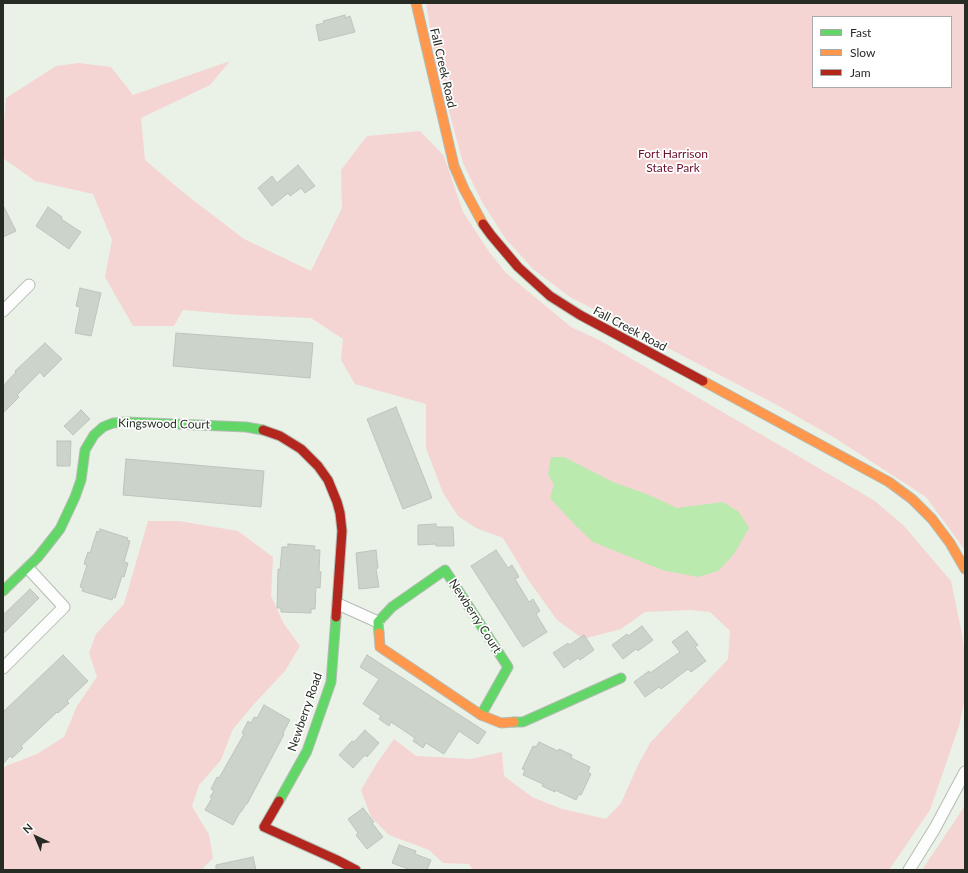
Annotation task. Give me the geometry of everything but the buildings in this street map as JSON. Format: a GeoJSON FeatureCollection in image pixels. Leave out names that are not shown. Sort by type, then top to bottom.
{"type":"FeatureCollection","features":[{"type":"Feature","properties":{"kind":"street","name":"Fall Creek Road"},"geometry":{"type":"LineString","coordinates":[[416,3],[454,166],[478,216],[491,236],[514,263],[550,296],[580,315],[894,485],[912,499],[932,519],[947,539],[965,569]]}},
{"type":"Feature","properties":{"kind":"street"},"geometry":{"type":"LineString","coordinates":[[3,311],[29,285]]}},
{"type":"Feature","properties":{"kind":"street","name":"Kingswood Court"},"geometry":{"type":"LineString","coordinates":[[3,592],[28,568],[54,539],[71,508],[81,480],[85,450],[94,435],[103,427],[114,423],[126,422],[252,428],[269,432],[286,439],[310,456]]}},
{"type":"Feature","properties":{"kind":"street","name":"Newberry Road"},"geometry":{"type":"LineString","coordinates":[[310,456],[331,486],[340,513],[342,532],[338,604],[331,682],[307,751],[264,826],[338,860],[356,870]]}},
{"type":"Feature","properties":{"kind":"street"},"geometry":{"type":"LineString","coordinates":[[3,668],[64,607],[28,568]]}},
{"type":"Feature","properties":{"kind":"street","name":"Newberry Court"},"geometry":{"type":"LineString","coordinates":[[378,622],[392,607],[445,570],[508,667],[481,715]]}},
{"type":"Feature","properties":{"kind":"street"},"geometry":{"type":"LineString","coordinates":[[338,604],[378,622],[380,646],[481,715],[501,723],[523,722],[621,678]]}},
{"type":"Feature","properties":{"kind":"street"},"geometry":{"type":"LineString","coordinates":[[909,870],[935,828],[965,772]]}},
{"type":"Feature","properties":{"kind":"green space","name":"Fort Harrison State Park"},"geometry":{"type":"Polygon","coordinates":[[[426,3],[965,3],[965,550],[926,497],[835,438],[777,405],[570,297],[533,269],[505,238],[482,202],[463,163],[435,59],[426,3]]]}},
{"type":"Feature","properties":{"kind":"green space"},"geometry":{"type":"Polygon","coordinates":[[[230,61],[210,85],[141,118],[145,160],[184,193],[244,239],[311,271],[342,208],[341,170],[367,136],[420,131],[444,156],[463,212],[490,253],[506,273],[571,327],[601,341],[875,501],[904,526],[951,581],[962,634],[965,660],[965,698],[959,726],[930,810],[889,870],[473,870],[469,864],[443,863],[429,850],[389,835],[371,817],[361,790],[377,763],[394,739],[416,756],[471,759],[502,752],[504,776],[532,797],[562,809],[606,819],[621,803],[637,767],[650,743],[728,659],[730,631],[710,612],[690,610],[645,612],[621,629],[583,639],[557,620],[529,581],[503,538],[476,528],[458,516],[443,493],[426,448],[426,404],[355,384],[341,360],[343,339],[311,318],[241,315],[183,310],[174,326],[133,326],[105,277],[112,240],[93,194],[35,181],[3,158],[6,98],[56,66],[79,63],[111,67],[133,95],[230,61]]]}},
{"type":"Feature","properties":{"kind":"green space"},"geometry":{"type":"Polygon","coordinates":[[[148,521],[179,521],[238,531],[273,557],[271,596],[284,624],[300,646],[285,671],[233,729],[221,760],[199,785],[192,806],[209,835],[213,858],[201,870],[3,870],[3,769],[6,766],[37,754],[64,737],[77,706],[97,677],[89,653],[96,634],[124,604],[148,521]]]}},
{"type":"Feature","properties":{"kind":"green space"},"geometry":{"type":"Polygon","coordinates":[[[965,805],[965,870],[922,870],[964,807],[965,805]]]}},
{"type":"Feature","properties":{"kind":"shaded area"},"geometry":{"type":"Polygon","coordinates":[[[551,457],[564,457],[613,482],[649,495],[677,508],[723,502],[739,512],[749,528],[734,554],[718,571],[698,577],[662,570],[593,542],[574,524],[550,498],[554,485],[548,474],[551,457]]]}},
{"type":"Feature","properties":{"kind":"traffic: fast"},"geometry":{"type":"LineString","coordinates":[[3,591],[38,557],[60,529],[81,480],[85,450],[94,435],[103,427],[113,423],[126,422],[246,427],[263,430]]}},
{"type":"Feature","properties":{"kind":"traffic: fast"},"geometry":{"type":"LineString","coordinates":[[379,633],[378,622],[392,607],[445,570],[508,667],[481,715]]}},
{"type":"Feature","properties":{"kind":"traffic: fast"},"geometry":{"type":"LineString","coordinates":[[279,801],[307,751],[331,682],[336,617]]}},
{"type":"Feature","properties":{"kind":"traffic: fast"},"geometry":{"type":"LineString","coordinates":[[514,722],[523,722],[621,678]]}},
{"type":"Feature","properties":{"kind":"traffic: slow"},"geometry":{"type":"LineString","coordinates":[[416,3],[454,166],[464,189],[483,224]]}},
{"type":"Feature","properties":{"kind":"traffic: slow"},"geometry":{"type":"LineString","coordinates":[[703,381],[889,482],[912,499],[932,519],[950,543],[965,569]]}},
{"type":"Feature","properties":{"kind":"traffic: slow"},"geometry":{"type":"LineString","coordinates":[[379,633],[380,647],[481,715],[501,723],[514,722]]}},
{"type":"Feature","properties":{"kind":"traffic: jam"},"geometry":{"type":"LineString","coordinates":[[483,224],[518,267],[550,296],[580,315],[703,381]]}},
{"type":"Feature","properties":{"kind":"traffic: jam"},"geometry":{"type":"LineString","coordinates":[[263,430],[280,436],[301,449],[318,466],[328,480],[337,502],[342,531],[336,617]]}},
{"type":"Feature","properties":{"kind":"traffic: jam"},"geometry":{"type":"LineString","coordinates":[[279,801],[264,827],[356,870]]}}]}
